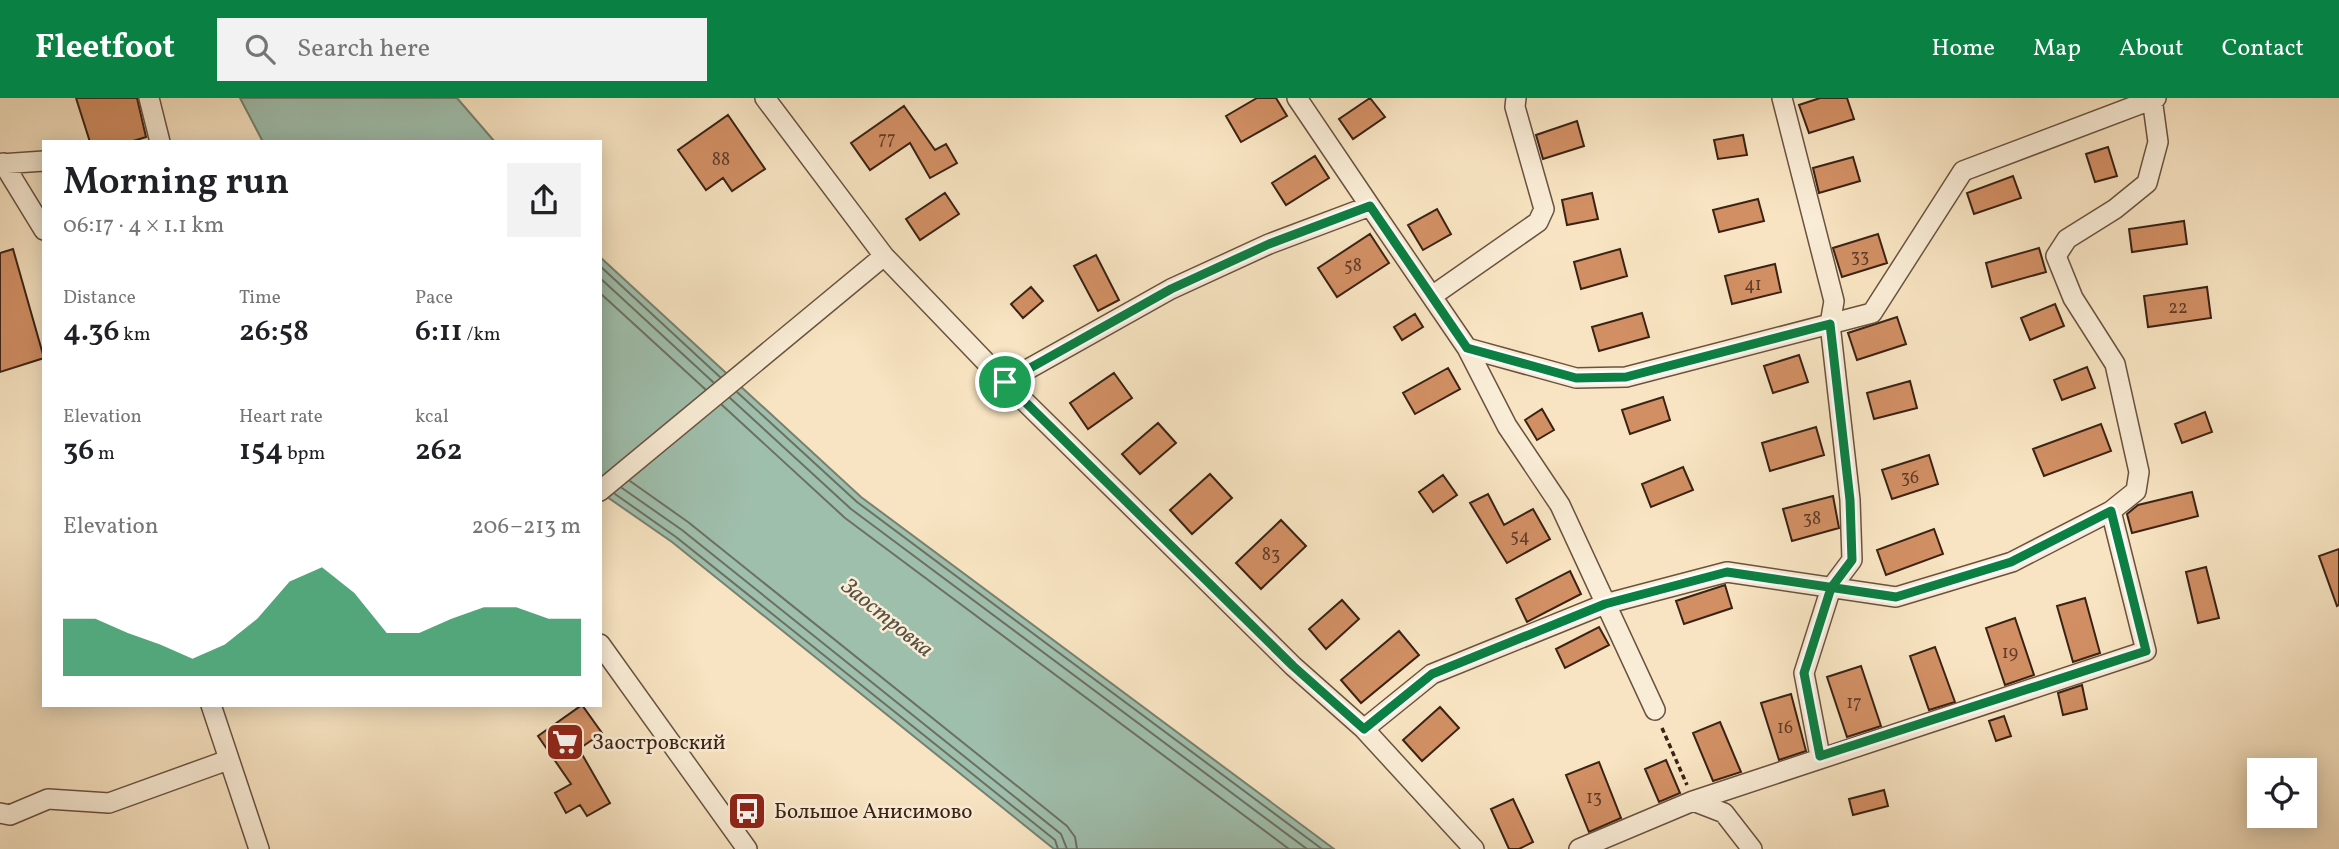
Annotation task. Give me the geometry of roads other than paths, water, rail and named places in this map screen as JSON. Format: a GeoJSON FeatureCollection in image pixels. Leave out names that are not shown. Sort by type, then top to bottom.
{"type":"FeatureCollection","features":[{"type":"Feature","properties":{"kind":"street"},"geometry":{"type":"LineString","coordinates":[[149,98],[160,140]]}},
{"type":"Feature","properties":{"kind":"street"},"geometry":{"type":"LineString","coordinates":[[765,98],[884,256],[1005,382],[1293,666],[1364,729],[1474,849]]}},
{"type":"Feature","properties":{"kind":"street"},"geometry":{"type":"LineString","coordinates":[[1297,98],[1467,348],[1507,426],[1560,505],[1655,710]]}},
{"type":"Feature","properties":{"kind":"street"},"geometry":{"type":"LineString","coordinates":[[1432,296],[1538,222],[1544,209],[1515,107],[1516,98]]}},
{"type":"Feature","properties":{"kind":"street"},"geometry":{"type":"LineString","coordinates":[[1782,98],[1834,301],[1830,324],[1850,500],[1852,560],[1831,588],[1804,673],[1820,756]]}},
{"type":"Feature","properties":{"kind":"street"},"geometry":{"type":"LineString","coordinates":[[1364,729],[1432,674],[1605,604],[1727,572],[1896,597],[2011,562],[2111,511],[2136,491],[2139,472],[2115,364],[2073,298],[2056,256],[2067,239],[2115,209],[2147,183],[2158,142],[2154,98],[1963,171],[1872,313],[1626,377],[1576,378],[1467,348]]}},
{"type":"Feature","properties":{"kind":"street"},"geometry":{"type":"LineString","coordinates":[[42,161],[2,164],[42,227]]}},
{"type":"Feature","properties":{"kind":"street"},"geometry":{"type":"LineString","coordinates":[[1005,382],[1171,289],[1269,244],[1370,206]]}},
{"type":"Feature","properties":{"kind":"street"},"geometry":{"type":"LineString","coordinates":[[602,489],[884,256]]}},
{"type":"Feature","properties":{"kind":"street"},"geometry":{"type":"LineString","coordinates":[[1579,849],[1693,801],[1820,756],[2146,651],[2111,511]]}},
{"type":"Feature","properties":{"kind":"street"},"geometry":{"type":"LineString","coordinates":[[602,647],[747,849]]}},
{"type":"Feature","properties":{"kind":"street"},"geometry":{"type":"LineString","coordinates":[[212,707],[259,849]]}},
{"type":"Feature","properties":{"kind":"street"},"geometry":{"type":"LineString","coordinates":[[0,813],[10,816],[48,799],[109,803],[228,760]]}},
{"type":"Feature","properties":{"kind":"street"},"geometry":{"type":"LineString","coordinates":[[1693,801],[1724,813],[1752,849]]}},
{"type":"Feature","properties":{"kind":"water"},"geometry":{"type":"Polygon","coordinates":[[[240,98],[457,98],[493,140],[262,140],[240,98]]]}},
{"type":"Feature","properties":{"kind":"water","name":"Заостровка"},"geometry":{"type":"Polygon","coordinates":[[[602,259],[861,497],[1334,849],[1054,849],[672,542],[602,493],[602,259]]]}},
{"type":"Feature","properties":{"kind":"place","name":"Заостровский"},"geometry":{"type":"Point","coordinates":[565,742]}},
{"type":"Feature","properties":{"kind":"place","name":"Большое Анисимово"},"geometry":{"type":"Point","coordinates":[747,811]}}]}
